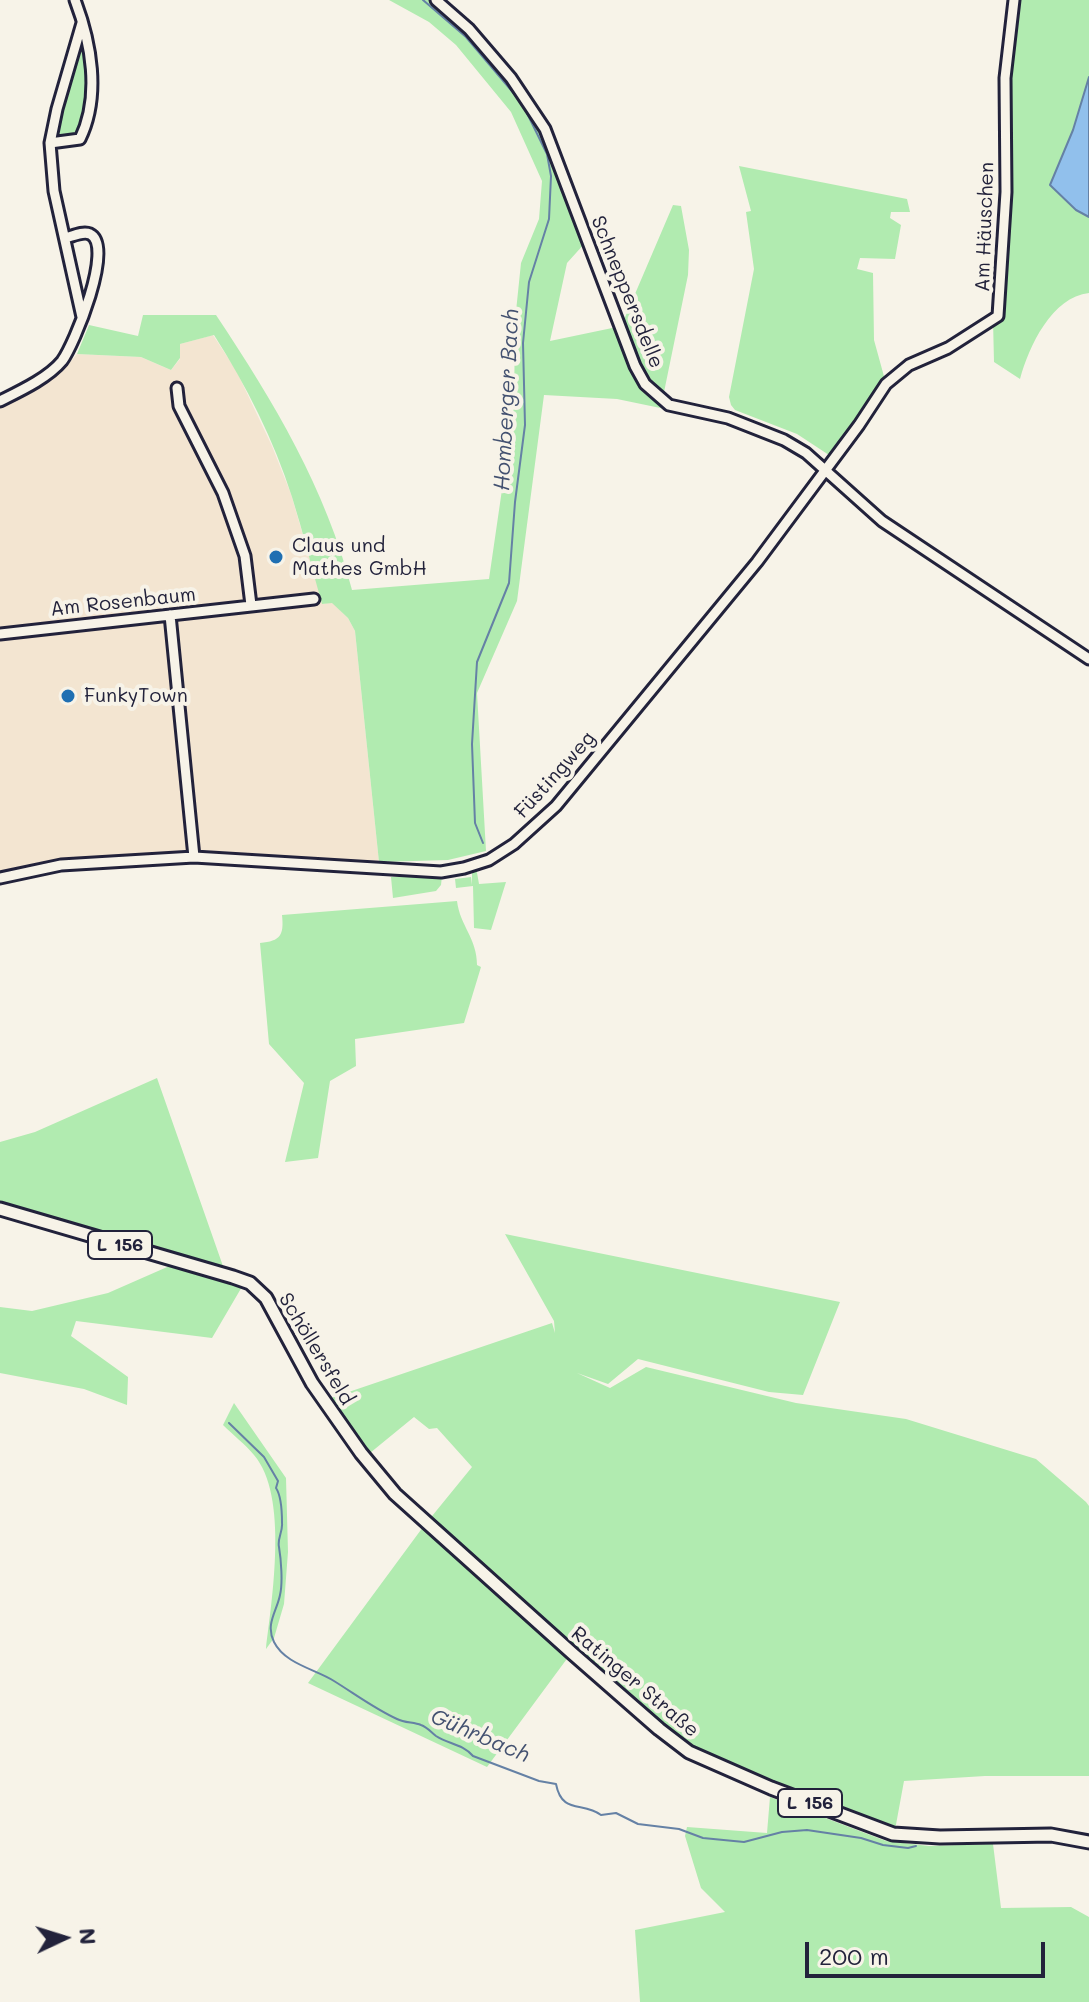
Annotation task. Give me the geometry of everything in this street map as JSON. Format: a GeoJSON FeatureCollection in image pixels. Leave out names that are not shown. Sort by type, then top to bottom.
{"type":"FeatureCollection","features":[{"type":"Feature","properties":{"kind":"main road","name":"Schöllersfeld"},"geometry":{"type":"LineString","coordinates":[[0,1209],[233,1277],[253,1286],[269,1303],[303,1370],[345,1431],[384,1482],[426,1524]]}},
{"type":"Feature","properties":{"kind":"main road","name":"Ratinger Straße"},"geometry":{"type":"LineString","coordinates":[[426,1524],[659,1729],[689,1752],[716,1766],[893,1834],[940,1837],[1051,1835],[1089,1842]]}},
{"type":"Feature","properties":{"kind":"street"},"geometry":{"type":"LineString","coordinates":[[50,143],[80,139],[86,122],[92,69],[87,34],[75,0]]}},
{"type":"Feature","properties":{"kind":"street","name":"Schneppersdelle"},"geometry":{"type":"LineString","coordinates":[[436,0],[469,29],[511,78],[545,129],[635,366],[645,384],[669,405],[728,418],[784,440],[826,468],[882,521],[1089,659]]}},
{"type":"Feature","properties":{"kind":"street","name":"Am Häuschen"},"geometry":{"type":"LineString","coordinates":[[826,468],[897,373],[948,348],[988,324],[999,313],[1006,192],[1005,78],[1014,0]]}},
{"type":"Feature","properties":{"kind":"street"},"geometry":{"type":"LineString","coordinates":[[82,23],[50,143],[54,191],[82,317]]}},
{"type":"Feature","properties":{"kind":"street"},"geometry":{"type":"LineString","coordinates":[[0,401],[59,364],[82,317],[96,275],[97,248],[91,234],[66,238]]}},
{"type":"Feature","properties":{"kind":"street"},"geometry":{"type":"LineString","coordinates":[[177,388],[179,406],[223,493],[245,556],[251,605]]}},
{"type":"Feature","properties":{"kind":"street","name":"Füstingweg"},"geometry":{"type":"LineString","coordinates":[[0,878],[61,865],[194,857],[441,872],[477,864],[504,851],[556,806],[757,562],[826,468]]}},
{"type":"Feature","properties":{"kind":"street","name":"Am Rosenbaum"},"geometry":{"type":"LineString","coordinates":[[1,630],[314,599]]}},
{"type":"Feature","properties":{"kind":"street"},"geometry":{"type":"LineString","coordinates":[[170,615],[194,857]]}},
{"type":"Feature","properties":{"kind":"shaded area"},"geometry":{"type":"Polygon","coordinates":[[[213,335],[236,370],[272,446],[291,494],[323,604],[332,602],[348,618],[355,631],[379,862],[216,851],[39,862],[0,876],[0,405],[65,368],[77,354],[141,357],[171,370],[180,359],[180,344],[213,335]]]}},
{"type":"Feature","properties":{"kind":"green space"},"geometry":{"type":"Polygon","coordinates":[[[389,0],[431,0],[449,12],[486,50],[543,129],[585,243],[567,263],[550,341],[617,327],[645,389],[670,410],[617,399],[544,395],[517,601],[477,693],[486,851],[448,860],[379,862],[355,631],[348,618],[332,603],[322,604],[277,455],[226,354],[214,335],[180,344],[180,358],[171,370],[141,357],[77,354],[89,325],[138,336],[143,315],[216,315],[296,447],[328,517],[352,590],[489,579],[514,407],[515,321],[521,263],[539,219],[542,181],[511,112],[456,45],[429,22],[389,0]]]}},
{"type":"Feature","properties":{"kind":"green space"},"geometry":{"type":"Polygon","coordinates":[[[1012,0],[1089,0],[1089,293],[1076,296],[1053,313],[1029,352],[1020,379],[994,362],[993,320],[998,315],[1012,0]]]}},
{"type":"Feature","properties":{"kind":"green space"},"geometry":{"type":"Polygon","coordinates":[[[82,33],[87,69],[81,130],[79,135],[62,138],[55,131],[82,33]]]}},
{"type":"Feature","properties":{"kind":"green space"},"geometry":{"type":"Polygon","coordinates":[[[739,166],[907,199],[910,212],[891,212],[890,218],[901,225],[895,259],[860,258],[857,269],[873,273],[874,340],[885,380],[832,457],[797,434],[735,410],[731,405],[729,397],[754,269],[746,212],[751,211],[739,166]]]}},
{"type":"Feature","properties":{"kind":"green space"},"geometry":{"type":"Polygon","coordinates":[[[673,205],[681,206],[689,250],[688,275],[663,397],[648,381],[623,322],[673,205]]]}},
{"type":"Feature","properties":{"kind":"green space"},"geometry":{"type":"Polygon","coordinates":[[[476,867],[479,884],[506,882],[491,930],[474,928],[473,886],[456,888],[455,879],[471,877],[472,885],[472,868],[476,867]]]}},
{"type":"Feature","properties":{"kind":"green space"},"geometry":{"type":"Polygon","coordinates":[[[442,876],[441,885],[436,891],[393,898],[391,877],[442,876]]]}},
{"type":"Feature","properties":{"kind":"green space"},"geometry":{"type":"Polygon","coordinates":[[[457,901],[474,947],[477,965],[481,967],[464,1023],[355,1039],[356,1066],[330,1081],[318,1158],[285,1162],[304,1083],[269,1044],[260,943],[273,941],[280,936],[282,915],[457,901]]]}},
{"type":"Feature","properties":{"kind":"green space"},"geometry":{"type":"Polygon","coordinates":[[[157,1078],[224,1269],[0,1202],[0,1142],[35,1132],[157,1078]]]}},
{"type":"Feature","properties":{"kind":"green space"},"geometry":{"type":"Polygon","coordinates":[[[505,1234],[840,1302],[803,1395],[769,1392],[638,1359],[608,1384],[577,1373],[610,1388],[646,1367],[796,1403],[906,1419],[1036,1459],[1086,1502],[1089,1506],[1089,1776],[985,1776],[904,1781],[895,1830],[718,1763],[675,1738],[428,1521],[472,1467],[437,1428],[429,1429],[414,1417],[370,1453],[328,1399],[552,1323],[555,1333],[554,1321],[505,1234]]]}},
{"type":"Feature","properties":{"kind":"green space"},"geometry":{"type":"Polygon","coordinates":[[[174,1264],[243,1285],[212,1338],[76,1321],[71,1336],[128,1377],[127,1405],[84,1389],[0,1373],[0,1307],[32,1311],[108,1293],[174,1264]]]}},
{"type":"Feature","properties":{"kind":"green space"},"geometry":{"type":"Polygon","coordinates":[[[234,1403],[286,1478],[288,1552],[284,1604],[274,1638],[266,1649],[274,1576],[275,1521],[265,1473],[254,1455],[223,1425],[234,1403]]]}},
{"type":"Feature","properties":{"kind":"green space"},"geometry":{"type":"Polygon","coordinates":[[[423,1527],[569,1656],[487,1767],[308,1683],[423,1527]]]}},
{"type":"Feature","properties":{"kind":"green space"},"geometry":{"type":"Polygon","coordinates":[[[770,1797],[886,1841],[929,1846],[993,1844],[1001,1908],[1071,1907],[1089,1917],[1089,2002],[640,2002],[635,1930],[725,1912],[701,1888],[685,1836],[687,1827],[767,1833],[770,1797]]]}},
{"type":"Feature","properties":{"kind":"water"},"geometry":{"type":"Polygon","coordinates":[[[1089,77],[1089,217],[1076,210],[1050,185],[1073,130],[1089,77]]]}},
{"type":"Feature","properties":{"kind":"waterway","name":"Homberger Bach"},"geometry":{"type":"LineString","coordinates":[[423,0],[466,37],[522,103],[547,154],[551,176],[549,219],[529,282],[523,343],[525,425],[509,583],[477,662],[472,744],[475,823],[483,843]]}},
{"type":"Feature","properties":{"kind":"waterway","name":"Gührbach"},"geometry":{"type":"LineString","coordinates":[[229,1423],[264,1457],[278,1481],[276,1488],[282,1515],[279,1544],[281,1584],[271,1629],[279,1650],[293,1661],[334,1681],[389,1715],[423,1726],[473,1756],[539,1781],[556,1784],[559,1794],[568,1804],[601,1815],[616,1813],[638,1824],[679,1829],[703,1838],[744,1842],[782,1832],[807,1830],[861,1838],[883,1845],[916,1846]]}},
{"type":"Feature","properties":{"kind":"place","name":"Claus und Mathes GmbH"},"geometry":{"type":"Point","coordinates":[276,557]}},
{"type":"Feature","properties":{"kind":"place","name":"FunkyTown"},"geometry":{"type":"Point","coordinates":[68,696]}}]}
